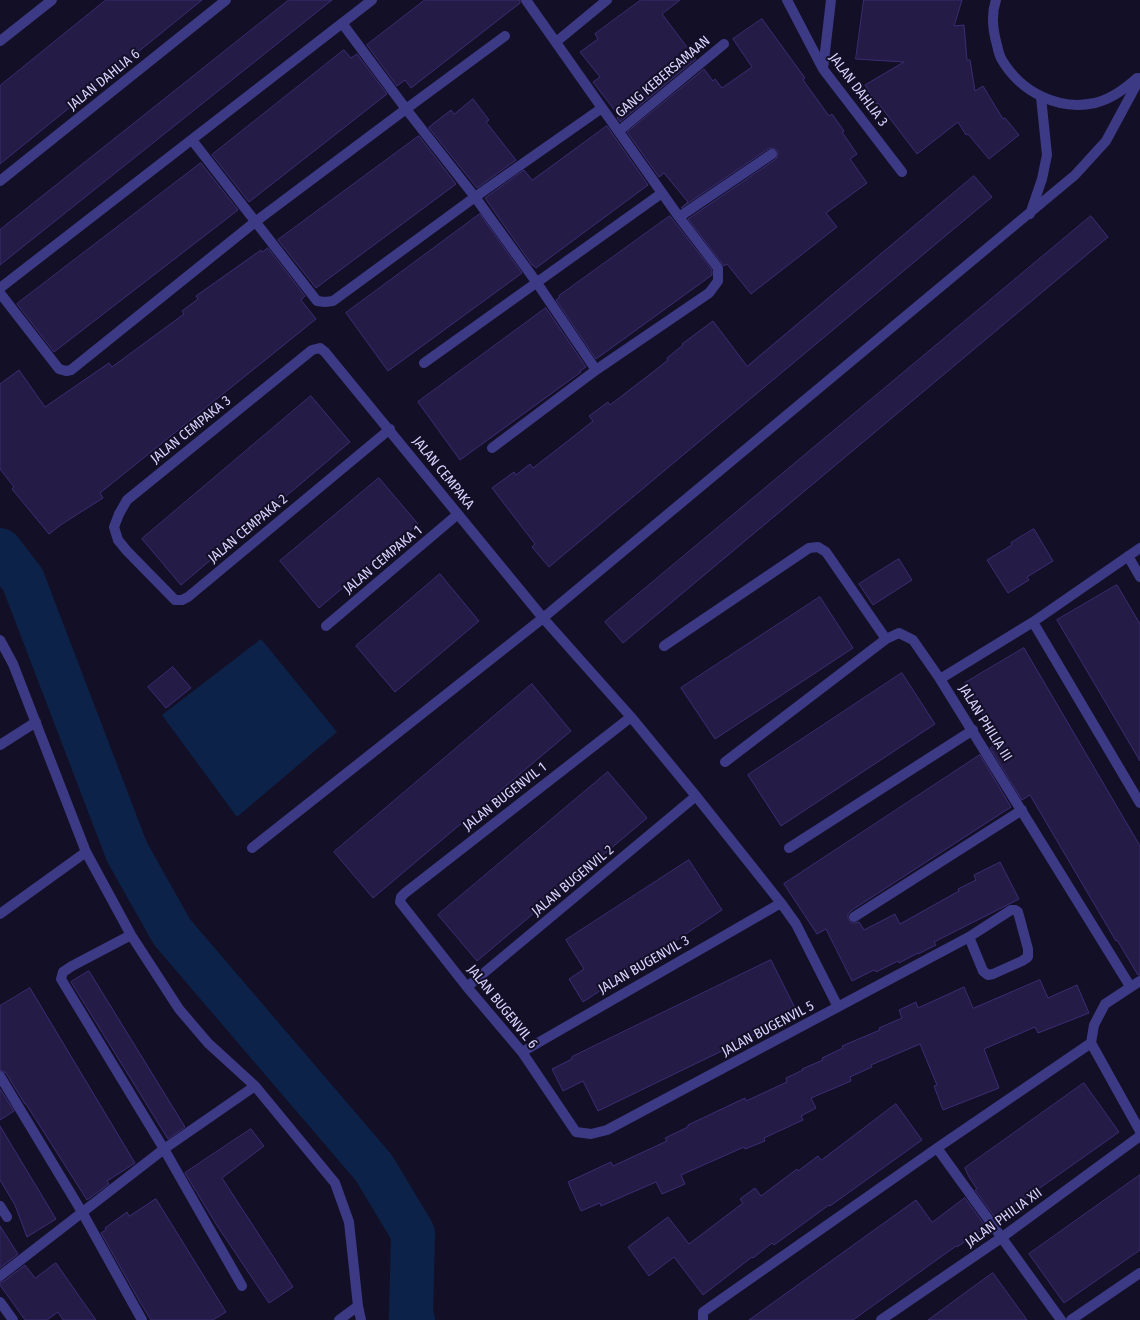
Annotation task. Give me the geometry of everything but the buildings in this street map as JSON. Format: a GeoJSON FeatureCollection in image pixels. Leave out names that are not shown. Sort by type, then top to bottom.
{"type":"FeatureCollection","features":[{"type":"Feature","properties":{"kind":"street"},"geometry":{"type":"LineString","coordinates":[[0,41],[52,0]]}},
{"type":"Feature","properties":{"kind":"street","name":"JALAN DAHLIA 6"},"geometry":{"type":"LineString","coordinates":[[0,181],[226,0]]}},
{"type":"Feature","properties":{"kind":"street"},"geometry":{"type":"LineString","coordinates":[[0,288],[372,0]]}},
{"type":"Feature","properties":{"kind":"street"},"geometry":{"type":"LineString","coordinates":[[492,448],[596,370],[709,293],[718,281],[718,268],[710,255],[679,217],[526,0]]}},
{"type":"Feature","properties":{"kind":"street"},"geometry":{"type":"LineString","coordinates":[[556,42],[608,0]]}},
{"type":"Feature","properties":{"kind":"street","name":"JALAN DAHLIA 3"},"geometry":{"type":"LineString","coordinates":[[787,0],[823,69],[902,172]]}},
{"type":"Feature","properties":{"kind":"street"},"geometry":{"type":"LineString","coordinates":[[823,69],[831,0]]}},
{"type":"Feature","properties":{"kind":"street"},"geometry":{"type":"LineString","coordinates":[[996,0],[994,5],[993,32],[1001,59],[1018,82],[1041,97],[1068,105],[1096,103],[1122,92],[1140,77]]}},
{"type":"Feature","properties":{"kind":"street"},"geometry":{"type":"LineString","coordinates":[[342,23],[406,109],[476,197],[596,370]]}},
{"type":"Feature","properties":{"kind":"street"},"geometry":{"type":"LineString","coordinates":[[0,293],[60,369],[66,371],[72,370],[255,222],[505,36]]}},
{"type":"Feature","properties":{"kind":"street","name":"GANG KEBERSAMAAN"},"geometry":{"type":"LineString","coordinates":[[619,131],[724,44]]}},
{"type":"Feature","properties":{"kind":"street"},"geometry":{"type":"LineString","coordinates":[[252,848],[543,618],[1075,175],[1106,141],[1140,77]]}},
{"type":"Feature","properties":{"kind":"street"},"geometry":{"type":"LineString","coordinates":[[1030,214],[1042,179],[1047,155],[1041,97]]}},
{"type":"Feature","properties":{"kind":"street"},"geometry":{"type":"LineString","coordinates":[[192,140],[317,300],[325,302],[333,300],[602,108]]}},
{"type":"Feature","properties":{"kind":"street"},"geometry":{"type":"LineString","coordinates":[[679,217],[772,154]]}},
{"type":"Feature","properties":{"kind":"street"},"geometry":{"type":"LineString","coordinates":[[424,363],[537,284],[662,193]]}},
{"type":"Feature","properties":{"kind":"street","name":"JALAN CEMPAKA"},"geometry":{"type":"LineString","coordinates":[[320,348],[326,352],[543,618],[631,717],[781,902],[796,924],[838,1007]]}},
{"type":"Feature","properties":{"kind":"street","name":"JALAN CEMPAKA 3"},"geometry":{"type":"LineString","coordinates":[[127,551],[118,540],[114,526],[127,500],[312,350],[320,348]]}},
{"type":"Feature","properties":{"kind":"street","name":"JALAN CEMPAKA 2"},"geometry":{"type":"LineString","coordinates":[[127,551],[175,600],[182,600],[194,592],[390,430]]}},
{"type":"Feature","properties":{"kind":"street","name":"JALAN CEMPAKA 1"},"geometry":{"type":"LineString","coordinates":[[326,626],[458,514]]}},
{"type":"Feature","properties":{"kind":"street"},"geometry":{"type":"LineString","coordinates":[[664,646],[809,548],[818,547],[826,552],[886,639]]}},
{"type":"Feature","properties":{"kind":"street","name":"JALAN PHILIA III"},"geometry":{"type":"LineString","coordinates":[[1130,986],[973,730],[940,679],[1033,622],[1140,548]]}},
{"type":"Feature","properties":{"kind":"street"},"geometry":{"type":"LineString","coordinates":[[1128,556],[1140,577]]}},
{"type":"Feature","properties":{"kind":"street"},"geometry":{"type":"LineString","coordinates":[[1033,622],[1140,803]]}},
{"type":"Feature","properties":{"kind":"street"},"geometry":{"type":"LineString","coordinates":[[725,762],[886,639],[899,633],[913,640],[940,679]]}},
{"type":"Feature","properties":{"kind":"street"},"geometry":{"type":"LineString","coordinates":[[0,640],[13,664],[86,852],[131,935],[179,1009],[208,1043],[255,1086],[335,1183],[350,1222],[358,1306],[361,1320]]}},
{"type":"Feature","properties":{"kind":"street","name":"JALAN BUGENVIL 1"},"geometry":{"type":"LineString","coordinates":[[400,902],[401,897],[405,893],[631,717]]}},
{"type":"Feature","properties":{"kind":"street"},"geometry":{"type":"LineString","coordinates":[[0,745],[36,722]]}},
{"type":"Feature","properties":{"kind":"street"},"geometry":{"type":"LineString","coordinates":[[789,848],[973,730]]}},
{"type":"Feature","properties":{"kind":"street","name":"JALAN BUGENVIL 2"},"geometry":{"type":"LineString","coordinates":[[467,987],[696,796]]}},
{"type":"Feature","properties":{"kind":"street"},"geometry":{"type":"LineString","coordinates":[[854,917],[1022,810]]}},
{"type":"Feature","properties":{"kind":"street"},"geometry":{"type":"LineString","coordinates":[[0,914],[86,852]]}},
{"type":"Feature","properties":{"kind":"street","name":"JALAN BUGENVIL 6"},"geometry":{"type":"LineString","coordinates":[[400,902],[467,987],[522,1052],[576,1132]]}},
{"type":"Feature","properties":{"kind":"street","name":"JALAN BUGENVIL 3"},"geometry":{"type":"LineString","coordinates":[[522,1052],[781,902]]}},
{"type":"Feature","properties":{"kind":"street","name":"JALAN BUGENVIL 5"},"geometry":{"type":"LineString","coordinates":[[576,1132],[591,1134],[607,1130],[968,937],[1011,910],[1018,912],[1028,949],[1028,957],[988,975],[983,971],[968,937]]}},
{"type":"Feature","properties":{"kind":"street"},"geometry":{"type":"LineString","coordinates":[[131,935],[72,966],[63,972],[61,979],[164,1149],[242,1286]]}},
{"type":"Feature","properties":{"kind":"street"},"geometry":{"type":"LineString","coordinates":[[1140,981],[1130,986],[1105,1004],[1094,1025],[1091,1043],[1140,1131]]}},
{"type":"Feature","properties":{"kind":"street"},"geometry":{"type":"LineString","coordinates":[[703,1320],[703,1312],[937,1148],[1091,1043]]}},
{"type":"Feature","properties":{"kind":"street"},"geometry":{"type":"LineString","coordinates":[[0,1076],[82,1212],[142,1320]]}},
{"type":"Feature","properties":{"kind":"street"},"geometry":{"type":"LineString","coordinates":[[0,1276],[164,1149],[255,1086]]}},
{"type":"Feature","properties":{"kind":"street","name":"JALAN PHILIA XII"},"geometry":{"type":"LineString","coordinates":[[881,1320],[1001,1238],[1140,1136]]}},
{"type":"Feature","properties":{"kind":"street"},"geometry":{"type":"LineString","coordinates":[[937,1148],[1061,1320]]}},
{"type":"Feature","properties":{"kind":"street"},"geometry":{"type":"LineString","coordinates":[[0,1206],[7,1217]]}},
{"type":"Feature","properties":{"kind":"street"},"geometry":{"type":"LineString","coordinates":[[1072,1320],[1140,1273]]}},
{"type":"Feature","properties":{"kind":"street"},"geometry":{"type":"LineString","coordinates":[[0,1302],[12,1320]]}},
{"type":"Feature","properties":{"kind":"street"},"geometry":{"type":"LineString","coordinates":[[339,1320],[358,1306]]}},
{"type":"Feature","properties":{"kind":"water"},"geometry":{"type":"Polygon","coordinates":[[[261,639],[337,732],[237,817],[162,715],[261,639]]]}},
{"type":"Feature","properties":{"kind":"waterway"},"geometry":{"type":"LineString","coordinates":[[0,550],[23,580],[127,852],[172,932],[374,1168],[413,1233],[411,1316],[413,1320]]}}]}
